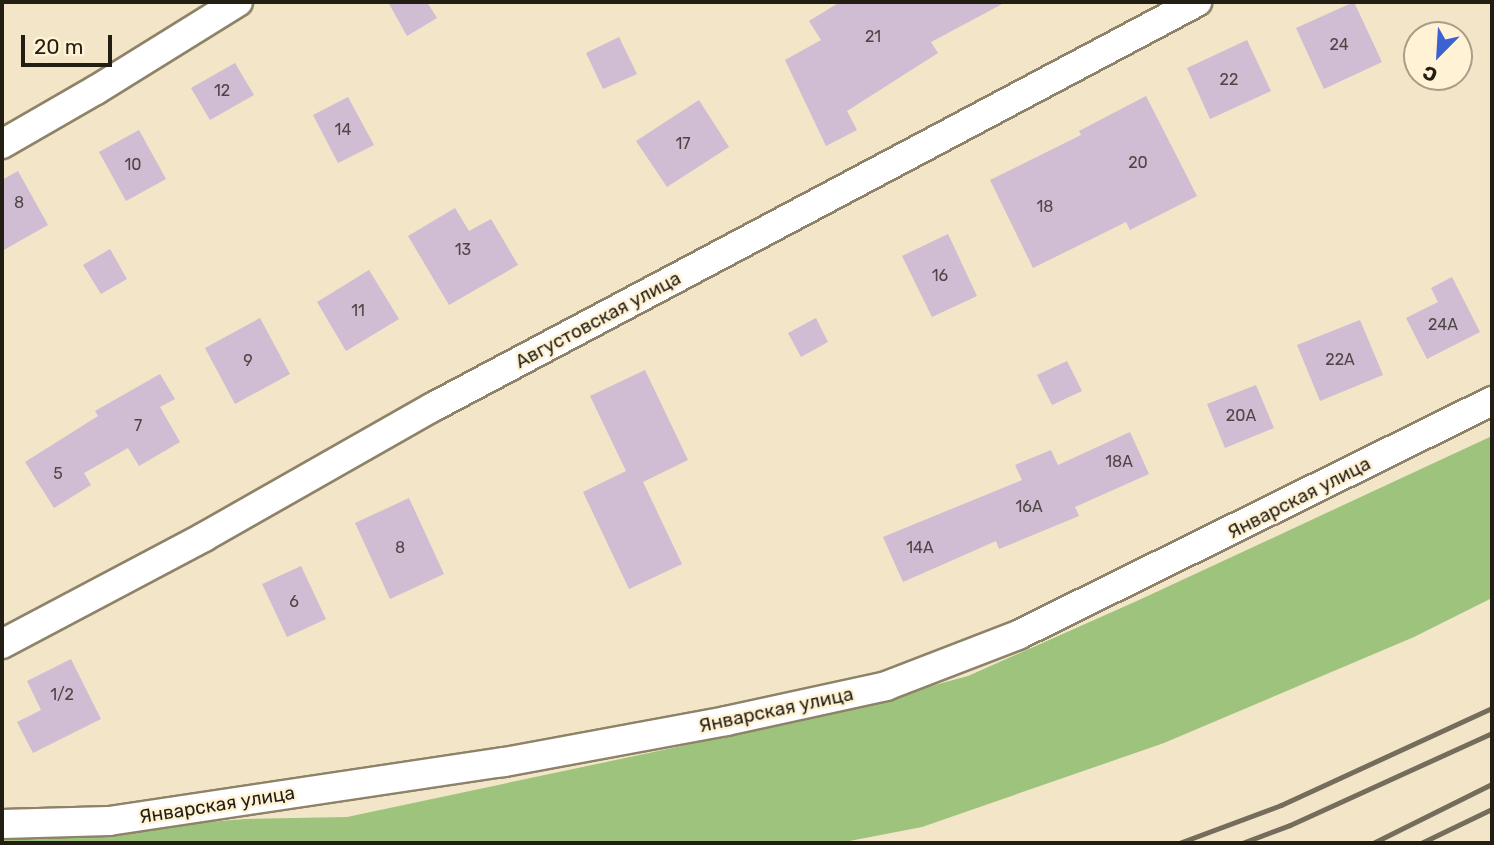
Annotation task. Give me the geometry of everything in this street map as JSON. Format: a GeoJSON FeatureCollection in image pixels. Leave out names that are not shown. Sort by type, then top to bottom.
{"type":"FeatureCollection","features":[{"type":"Feature","properties":{"kind":"street"},"geometry":{"type":"LineString","coordinates":[[2,144],[96,90],[238,2]]}},
{"type":"Feature","properties":{"kind":"street","name":"Августовская улица"},"geometry":{"type":"LineString","coordinates":[[2,644],[204,537],[433,407],[1197,2]]}},
{"type":"Feature","properties":{"kind":"street","name":"Январская улица"},"geometry":{"type":"LineString","coordinates":[[2,824],[109,821],[505,762],[726,721],[886,686],[1018,635],[1492,401]]}},
{"type":"Feature","properties":{"kind":"green space"},"geometry":{"type":"Polygon","coordinates":[[[1492,436],[1492,598],[1414,637],[1164,743],[922,827],[839,843],[2,843],[2,839],[245,819],[347,817],[809,719],[968,676],[1139,600],[1492,436]]]}},
{"type":"Feature","properties":{"kind":"building"},"geometry":{"type":"Polygon","coordinates":[[[388,2],[427,2],[437,18],[407,36],[388,2]]]}},
{"type":"Feature","properties":{"kind":"building"},"geometry":{"type":"Polygon","coordinates":[[[840,2],[1006,2],[931,42],[938,53],[847,111],[857,130],[826,146],[785,60],[821,40],[809,21],[840,2]]]}},
{"type":"Feature","properties":{"kind":"building"},"geometry":{"type":"Polygon","coordinates":[[[1354,2],[1382,62],[1324,89],[1296,28],[1354,2]]]}},
{"type":"Feature","properties":{"kind":"building"},"geometry":{"type":"Polygon","coordinates":[[[619,37],[637,74],[603,89],[586,53],[619,37]]]}},
{"type":"Feature","properties":{"kind":"building"},"geometry":{"type":"Polygon","coordinates":[[[1247,40],[1271,91],[1210,119],[1187,68],[1247,40]]]}},
{"type":"Feature","properties":{"kind":"building"},"geometry":{"type":"Polygon","coordinates":[[[235,63],[254,95],[210,120],[191,88],[235,63]]]}},
{"type":"Feature","properties":{"kind":"building"},"geometry":{"type":"Polygon","coordinates":[[[1146,96],[1197,196],[1130,230],[1126,222],[1033,268],[990,180],[1081,135],[1079,131],[1146,96]]]}},
{"type":"Feature","properties":{"kind":"building"},"geometry":{"type":"Polygon","coordinates":[[[348,97],[374,145],[338,163],[313,115],[348,97]]]}},
{"type":"Feature","properties":{"kind":"building"},"geometry":{"type":"Polygon","coordinates":[[[699,100],[729,147],[667,187],[636,141],[699,100]]]}},
{"type":"Feature","properties":{"kind":"building"},"geometry":{"type":"Polygon","coordinates":[[[139,130],[166,179],[126,201],[99,152],[139,130]]]}},
{"type":"Feature","properties":{"kind":"building"},"geometry":{"type":"Polygon","coordinates":[[[18,171],[48,225],[2,251],[2,180],[18,171]]]}},
{"type":"Feature","properties":{"kind":"building"},"geometry":{"type":"Polygon","coordinates":[[[455,208],[469,231],[491,219],[518,265],[449,305],[408,236],[455,208]]]}},
{"type":"Feature","properties":{"kind":"building"},"geometry":{"type":"Polygon","coordinates":[[[948,234],[977,296],[932,317],[902,256],[948,234]]]}},
{"type":"Feature","properties":{"kind":"building"},"geometry":{"type":"Polygon","coordinates":[[[110,249],[127,279],[101,294],[83,265],[110,249]]]}},
{"type":"Feature","properties":{"kind":"building"},"geometry":{"type":"Polygon","coordinates":[[[369,270],[399,319],[346,351],[317,302],[369,270]]]}},
{"type":"Feature","properties":{"kind":"building"},"geometry":{"type":"Polygon","coordinates":[[[1452,277],[1480,332],[1427,359],[1406,318],[1438,302],[1431,288],[1452,277]]]}},
{"type":"Feature","properties":{"kind":"building"},"geometry":{"type":"Polygon","coordinates":[[[260,318],[290,374],[235,404],[205,348],[260,318]]]}},
{"type":"Feature","properties":{"kind":"building"},"geometry":{"type":"Polygon","coordinates":[[[816,318],[828,342],[801,357],[788,333],[816,318]]]}},
{"type":"Feature","properties":{"kind":"building"},"geometry":{"type":"Polygon","coordinates":[[[1360,320],[1383,375],[1320,401],[1297,345],[1360,320]]]}},
{"type":"Feature","properties":{"kind":"building"},"geometry":{"type":"Polygon","coordinates":[[[1067,361],[1082,391],[1052,405],[1037,375],[1067,361]]]}},
{"type":"Feature","properties":{"kind":"building"},"geometry":{"type":"Polygon","coordinates":[[[645,370],[688,460],[643,482],[682,564],[629,589],[583,492],[626,471],[590,396],[645,370]]]}},
{"type":"Feature","properties":{"kind":"building"},"geometry":{"type":"Polygon","coordinates":[[[160,374],[175,399],[160,407],[180,442],[139,466],[128,448],[84,473],[91,485],[54,508],[25,462],[98,416],[95,411],[160,374]]]}},
{"type":"Feature","properties":{"kind":"building"},"geometry":{"type":"Polygon","coordinates":[[[1256,385],[1274,428],[1225,448],[1207,404],[1256,385]]]}},
{"type":"Feature","properties":{"kind":"building"},"geometry":{"type":"Polygon","coordinates":[[[1130,432],[1149,474],[1075,507],[1079,516],[999,549],[996,541],[903,582],[883,537],[1022,480],[1015,465],[1051,450],[1058,465],[1130,432]]]}},
{"type":"Feature","properties":{"kind":"building"},"geometry":{"type":"Polygon","coordinates":[[[409,498],[444,574],[390,599],[355,523],[409,498]]]}},
{"type":"Feature","properties":{"kind":"building"},"geometry":{"type":"Polygon","coordinates":[[[301,566],[326,619],[287,637],[262,584],[301,566]]]}},
{"type":"Feature","properties":{"kind":"building"},"geometry":{"type":"Polygon","coordinates":[[[71,659],[101,719],[33,753],[17,722],[41,710],[27,681],[71,659]]]}},
{"type":"Feature","properties":{"kind":"railway"},"geometry":{"type":"LineString","coordinates":[[1179,843],[1281,805],[1492,708]]}},
{"type":"Feature","properties":{"kind":"railway"},"geometry":{"type":"LineString","coordinates":[[1242,843],[1290,825],[1492,733]]}},
{"type":"Feature","properties":{"kind":"railway"},"geometry":{"type":"LineString","coordinates":[[1373,843],[1492,784]]}},
{"type":"Feature","properties":{"kind":"railway"},"geometry":{"type":"LineString","coordinates":[[1421,843],[1492,809]]}}]}
